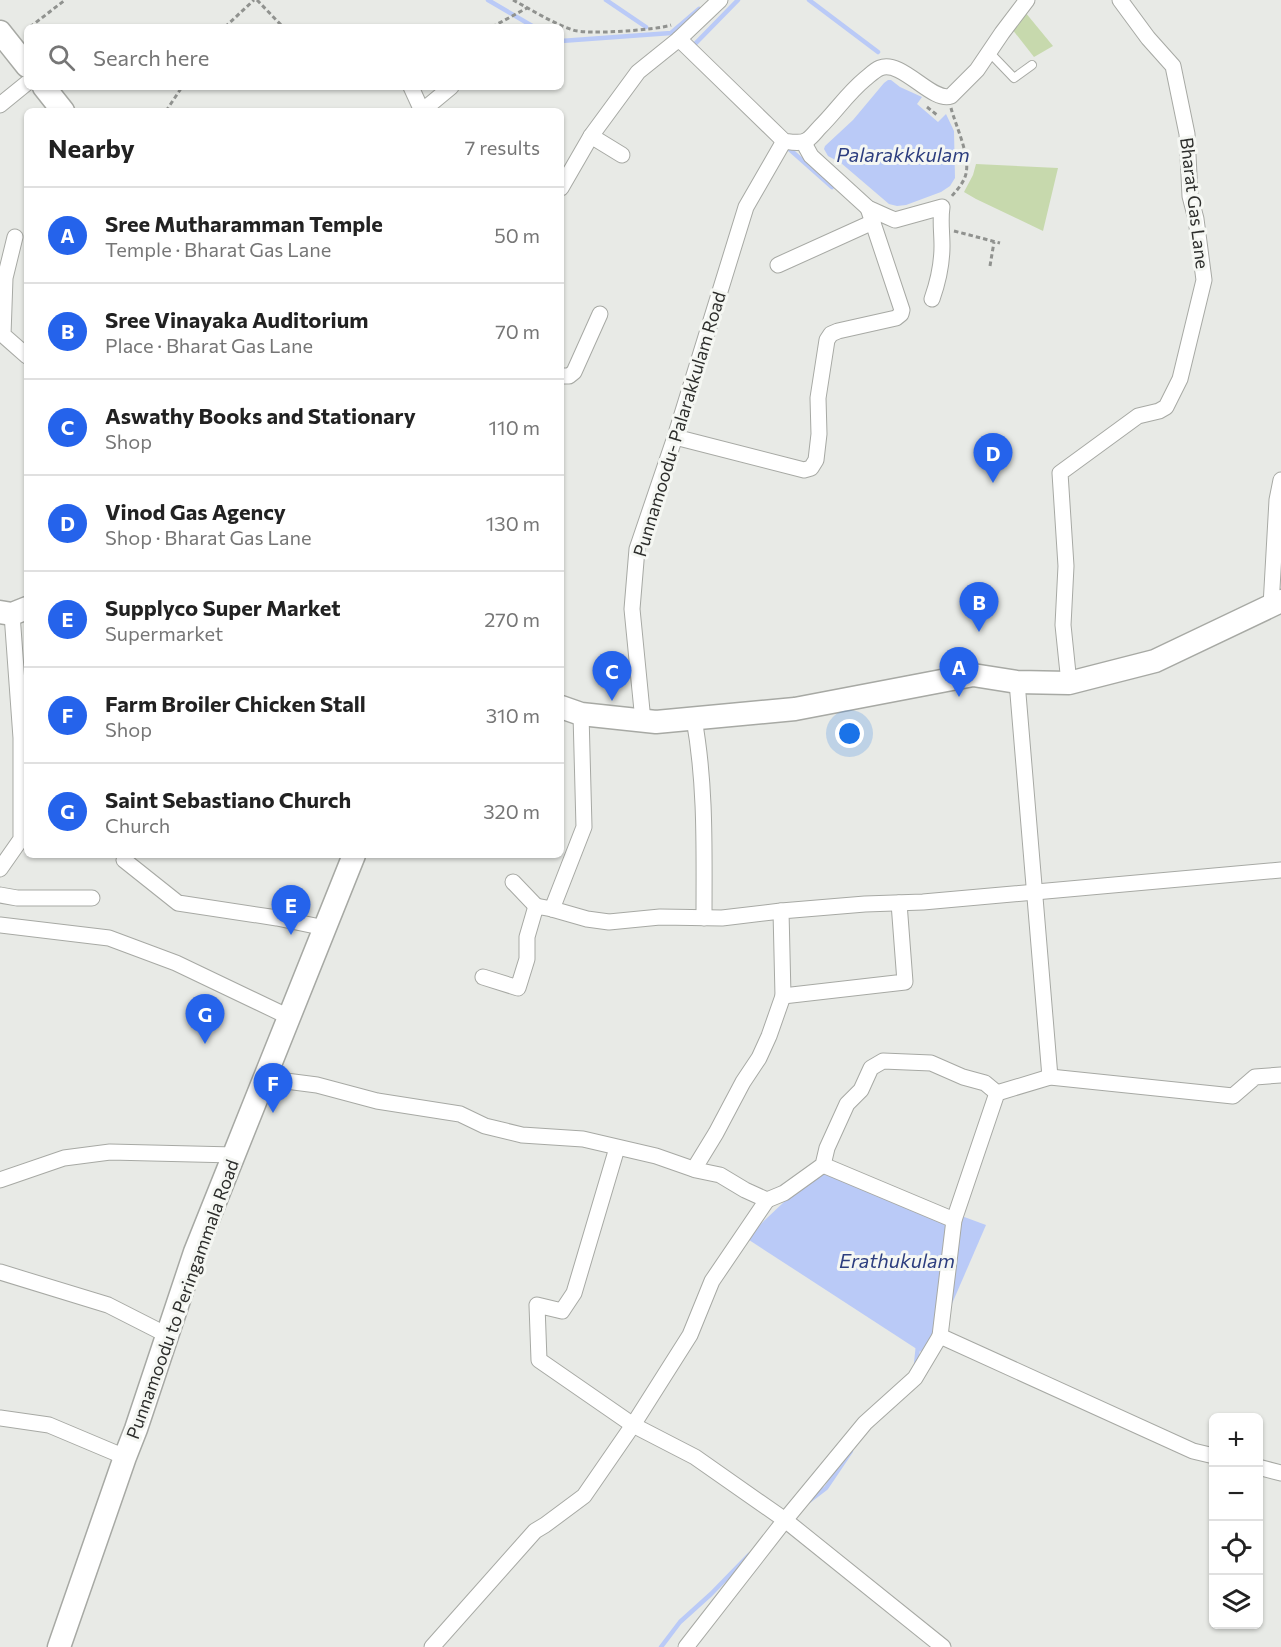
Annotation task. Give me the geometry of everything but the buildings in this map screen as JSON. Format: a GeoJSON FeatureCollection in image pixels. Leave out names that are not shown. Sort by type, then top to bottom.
{"type":"FeatureCollection","features":[{"type":"Feature","properties":{"kind":"main road"},"geometry":{"type":"LineString","coordinates":[[0,32],[24,62]]}},
{"type":"Feature","properties":{"kind":"main road"},"geometry":{"type":"LineString","coordinates":[[46,90],[61,108]]}},
{"type":"Feature","properties":{"kind":"main road"},"geometry":{"type":"LineString","coordinates":[[571,711],[656,722],[795,709],[973,675],[1017,682],[1069,683],[1155,661],[1276,603]]}},
{"type":"Feature","properties":{"kind":"main road","name":"Punnamoodu to Peringammala Road"},"geometry":{"type":"LineString","coordinates":[[59,1647],[136,1429],[195,1252],[353,858]]}},
{"type":"Feature","properties":{"kind":"street"},"geometry":{"type":"LineString","coordinates":[[564,183],[591,136],[638,72],[720,0]]}},
{"type":"Feature","properties":{"kind":"street"},"geometry":{"type":"LineString","coordinates":[[678,39],[782,145],[806,141],[852,90],[879,68],[888,66],[897,68],[947,98],[977,70],[1027,0]]}},
{"type":"Feature","properties":{"kind":"street","name":"Bharat Gas Lane"},"geometry":{"type":"LineString","coordinates":[[1069,683],[1063,626],[1066,566],[1060,473],[1138,416],[1166,407],[1180,379],[1204,280],[1196,219],[1190,196],[1187,134],[1173,66],[1148,38],[1120,0]]}},
{"type":"Feature","properties":{"kind":"street"},"geometry":{"type":"LineString","coordinates":[[0,105],[24,85]]}},
{"type":"Feature","properties":{"kind":"street"},"geometry":{"type":"LineString","coordinates":[[412,90],[421,108]]}},
{"type":"Feature","properties":{"kind":"street"},"geometry":{"type":"LineString","coordinates":[[426,108],[447,90]]}},
{"type":"Feature","properties":{"kind":"street"},"geometry":{"type":"LineString","coordinates":[[591,136],[622,155]]}},
{"type":"Feature","properties":{"kind":"street"},"geometry":{"type":"LineString","coordinates":[[675,437],[804,470],[811,468],[816,460],[819,434],[818,398],[827,340],[831,334],[838,331],[896,318],[901,314],[902,310],[870,215],[811,156],[806,147],[806,141]]}},
{"type":"Feature","properties":{"kind":"street","name":"Punnamoodu- Palarakkulam Road"},"geometry":{"type":"LineString","coordinates":[[643,721],[632,609],[637,549],[675,437],[746,207],[782,145]]}},
{"type":"Feature","properties":{"kind":"street"},"geometry":{"type":"LineString","coordinates":[[778,265],[870,215],[895,220],[937,212],[942,243],[941,263],[932,299]]}},
{"type":"Feature","properties":{"kind":"street"},"geometry":{"type":"LineString","coordinates":[[15,237],[4,278],[3,335],[24,353]]}},
{"type":"Feature","properties":{"kind":"street"},"geometry":{"type":"LineString","coordinates":[[564,376],[569,376],[574,372],[600,314]]}},
{"type":"Feature","properties":{"kind":"street"},"geometry":{"type":"LineString","coordinates":[[1276,603],[1277,500],[1281,480]]}},
{"type":"Feature","properties":{"kind":"street"},"geometry":{"type":"LineString","coordinates":[[0,869],[21,840],[21,738],[13,611]]}},
{"type":"Feature","properties":{"kind":"street"},"geometry":{"type":"LineString","coordinates":[[1017,682],[1050,1077]]}},
{"type":"Feature","properties":{"kind":"street"},"geometry":{"type":"LineString","coordinates":[[552,909],[584,826],[571,711]]}},
{"type":"Feature","properties":{"kind":"street"},"geometry":{"type":"LineString","coordinates":[[694,719],[702,783],[704,918]]}},
{"type":"Feature","properties":{"kind":"street"},"geometry":{"type":"LineString","coordinates":[[124,860],[178,903],[277,918],[325,928]]}},
{"type":"Feature","properties":{"kind":"street"},"geometry":{"type":"LineString","coordinates":[[513,882],[536,906],[609,922],[660,917],[722,918],[781,911],[1035,893],[1281,870]]}},
{"type":"Feature","properties":{"kind":"street"},"geometry":{"type":"LineString","coordinates":[[0,895],[17,898],[92,898]]}},
{"type":"Feature","properties":{"kind":"street"},"geometry":{"type":"LineString","coordinates":[[783,996],[905,982],[899,903]]}},
{"type":"Feature","properties":{"kind":"street"},"geometry":{"type":"LineString","coordinates":[[483,977],[518,988],[527,959],[527,937],[536,906]]}},
{"type":"Feature","properties":{"kind":"street"},"geometry":{"type":"LineString","coordinates":[[694,1169],[759,1058],[783,996],[781,911]]}},
{"type":"Feature","properties":{"kind":"street"},"geometry":{"type":"LineString","coordinates":[[0,925],[109,938],[176,963],[289,1017]]}},
{"type":"Feature","properties":{"kind":"street"},"geometry":{"type":"LineString","coordinates":[[432,1647],[535,1531],[584,1496],[633,1425],[690,1335],[712,1281],[767,1200],[784,1193],[823,1165],[827,1148],[847,1104],[861,1090],[871,1068],[883,1061],[931,1063],[963,1077],[985,1083],[997,1093]]}},
{"type":"Feature","properties":{"kind":"street"},"geometry":{"type":"LineString","coordinates":[[266,1075],[377,1101],[460,1114],[485,1126],[522,1135],[583,1139],[656,1156],[720,1175],[744,1190],[767,1200]]}},
{"type":"Feature","properties":{"kind":"street"},"geometry":{"type":"LineString","coordinates":[[997,1093],[1050,1077],[1233,1096],[1255,1077],[1281,1075]]}},
{"type":"Feature","properties":{"kind":"street"},"geometry":{"type":"LineString","coordinates":[[686,1647],[785,1520],[865,1423],[915,1378],[940,1336],[954,1220],[997,1093]]}},
{"type":"Feature","properties":{"kind":"street"},"geometry":{"type":"LineString","coordinates":[[617,1148],[574,1293],[562,1311],[537,1305],[539,1360],[633,1425],[695,1457],[785,1520],[943,1647]]}},
{"type":"Feature","properties":{"kind":"street"},"geometry":{"type":"LineString","coordinates":[[0,1180],[64,1158],[110,1152],[234,1155]]}},
{"type":"Feature","properties":{"kind":"street"},"geometry":{"type":"LineString","coordinates":[[823,1165],[954,1220]]}},
{"type":"Feature","properties":{"kind":"street"},"geometry":{"type":"LineString","coordinates":[[0,1272],[108,1305],[167,1335]]}},
{"type":"Feature","properties":{"kind":"street"},"geometry":{"type":"LineString","coordinates":[[940,1336],[1193,1451],[1209,1455]]}},
{"type":"Feature","properties":{"kind":"street"},"geometry":{"type":"LineString","coordinates":[[0,1418],[49,1425],[125,1457]]}},
{"type":"Feature","properties":{"kind":"street"},"geometry":{"type":"LineString","coordinates":[[1263,1468],[1281,1473]]}},
{"type":"Feature","properties":{"kind":"lane"},"geometry":{"type":"LineString","coordinates":[[989,52],[1014,78],[1032,64]]}},
{"type":"Feature","properties":{"kind":"path"},"geometry":{"type":"LineString","coordinates":[[34,24],[65,0]]}},
{"type":"Feature","properties":{"kind":"path"},"geometry":{"type":"LineString","coordinates":[[228,24],[255,0],[280,24]]}},
{"type":"Feature","properties":{"kind":"path"},"geometry":{"type":"LineString","coordinates":[[513,0],[525,9],[559,24]]}},
{"type":"Feature","properties":{"kind":"path"},"geometry":{"type":"LineString","coordinates":[[497,24],[525,9]]}},
{"type":"Feature","properties":{"kind":"path"},"geometry":{"type":"LineString","coordinates":[[564,26],[575,31],[627,31],[670,26],[677,19]]}},
{"type":"Feature","properties":{"kind":"path"},"geometry":{"type":"LineString","coordinates":[[168,108],[180,90]]}},
{"type":"Feature","properties":{"kind":"path"},"geometry":{"type":"LineString","coordinates":[[947,98],[964,152],[966,170],[960,187],[937,212],[945,229],[1000,243]]}},
{"type":"Feature","properties":{"kind":"path"},"geometry":{"type":"LineString","coordinates":[[990,266],[994,242]]}},
{"type":"Feature","properties":{"kind":"green space"},"geometry":{"type":"Polygon","coordinates":[[[1025,12],[1053,46],[1034,57],[1012,29],[1025,12]]]}},
{"type":"Feature","properties":{"kind":"green space"},"geometry":{"type":"Polygon","coordinates":[[[976,164],[1058,168],[1043,231],[964,192],[976,164]]]}},
{"type":"Feature","properties":{"kind":"water","name":"Palarakkkulam"},"geometry":{"type":"Polygon","coordinates":[[[888,80],[922,97],[917,104],[938,122],[946,114],[954,131],[955,178],[950,186],[941,192],[897,206],[889,204],[841,163],[828,156],[824,149],[888,80]]]}},
{"type":"Feature","properties":{"kind":"water","name":"Erathukulam"},"geometry":{"type":"Polygon","coordinates":[[[823,1165],[986,1225],[929,1357],[746,1238],[823,1165]]]}},
{"type":"Feature","properties":{"kind":"waterway"},"geometry":{"type":"LineString","coordinates":[[488,0],[529,24]]}},
{"type":"Feature","properties":{"kind":"waterway"},"geometry":{"type":"LineString","coordinates":[[606,0],[646,27]]}},
{"type":"Feature","properties":{"kind":"waterway"},"geometry":{"type":"LineString","coordinates":[[693,46],[738,0]]}},
{"type":"Feature","properties":{"kind":"waterway"},"geometry":{"type":"LineString","coordinates":[[809,0],[878,52]]}},
{"type":"Feature","properties":{"kind":"waterway"},"geometry":{"type":"LineString","coordinates":[[564,41],[671,33],[699,9]]}},
{"type":"Feature","properties":{"kind":"waterway"},"geometry":{"type":"LineString","coordinates":[[787,147],[832,187]]}},
{"type":"Feature","properties":{"kind":"waterway"},"geometry":{"type":"LineString","coordinates":[[916,1365],[918,1346]]}},
{"type":"Feature","properties":{"kind":"waterway"},"geometry":{"type":"LineString","coordinates":[[809,1501],[826,1488],[851,1451]]}},
{"type":"Feature","properties":{"kind":"waterway"},"geometry":{"type":"LineString","coordinates":[[661,1647],[680,1622],[749,1555]]}},
{"type":"Feature","properties":{"kind":"place","name":"Vinod Gas Agency"},"geometry":{"type":"Point","coordinates":[993,483]}},
{"type":"Feature","properties":{"kind":"place","name":"Sree Vinayaka Auditorium"},"geometry":{"type":"Point","coordinates":[979,632]}},
{"type":"Feature","properties":{"kind":"place","name":"Sree Mutharamman Temple"},"geometry":{"type":"Point","coordinates":[959,697]}},
{"type":"Feature","properties":{"kind":"place","name":"Aswathy Books and Stationary"},"geometry":{"type":"Point","coordinates":[612,701]}},
{"type":"Feature","properties":{"kind":"place","name":"Supplyco Super Market"},"geometry":{"type":"Point","coordinates":[291,935]}},
{"type":"Feature","properties":{"kind":"place","name":"Saint Sebastiano Church"},"geometry":{"type":"Point","coordinates":[205,1044]}},
{"type":"Feature","properties":{"kind":"place","name":"Farm Broiler Chicken Stall"},"geometry":{"type":"Point","coordinates":[273,1113]}}]}
